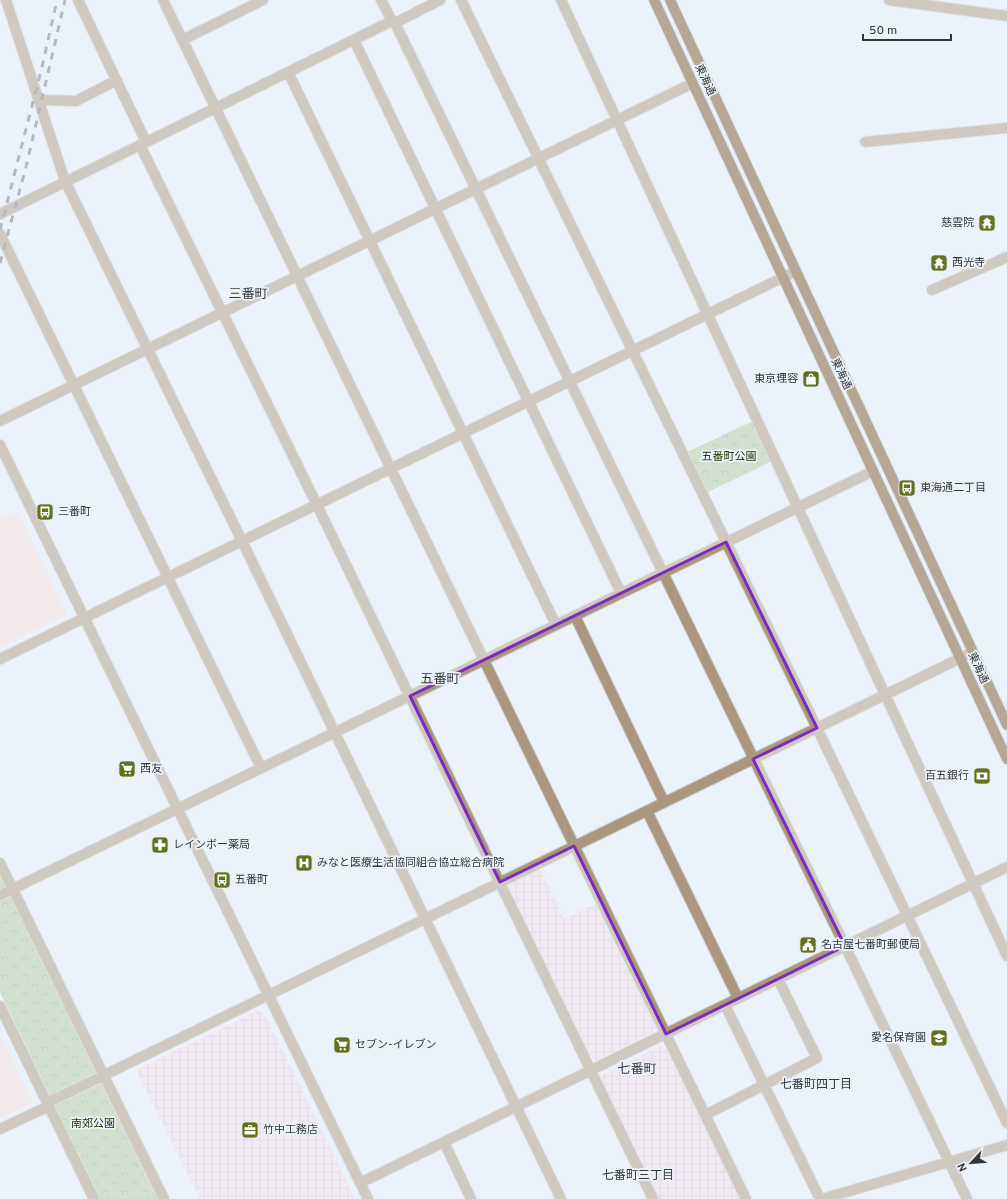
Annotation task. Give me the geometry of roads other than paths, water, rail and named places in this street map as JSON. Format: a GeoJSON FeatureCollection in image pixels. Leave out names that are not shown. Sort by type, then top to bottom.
{"type":"FeatureCollection","features":[{"type":"Feature","properties":{"kind":"main road","name":"東海通"},"geometry":{"type":"LineString","coordinates":[[654,0],[1007,759]]}},
{"type":"Feature","properties":{"kind":"main road","name":"東海通"},"geometry":{"type":"LineString","coordinates":[[670,0],[1007,725]]}},
{"type":"Feature","properties":{"kind":"street"},"geometry":{"type":"LineString","coordinates":[[78,0],[222,312],[410,696],[653,1199]]}},
{"type":"Feature","properties":{"kind":"street"},"geometry":{"type":"LineString","coordinates":[[163,0],[746,1199]]}},
{"type":"Feature","properties":{"kind":"street"},"geometry":{"type":"LineString","coordinates":[[182,40],[263,0]]}},
{"type":"Feature","properties":{"kind":"street"},"geometry":{"type":"LineString","coordinates":[[381,0],[570,381],[967,1199]]}},
{"type":"Feature","properties":{"kind":"street"},"geometry":{"type":"LineString","coordinates":[[0,214],[288,72],[440,0]]}},
{"type":"Feature","properties":{"kind":"street"},"geometry":{"type":"LineString","coordinates":[[461,0],[817,728],[1007,1123]]}},
{"type":"Feature","properties":{"kind":"street"},"geometry":{"type":"LineString","coordinates":[[561,0],[1007,956]]}},
{"type":"Feature","properties":{"kind":"street"},"geometry":{"type":"LineString","coordinates":[[889,0],[1007,16]]}},
{"type":"Feature","properties":{"kind":"street"},"geometry":{"type":"LineString","coordinates":[[5,8],[39,100],[65,181],[242,541],[561,1199]]}},
{"type":"Feature","properties":{"kind":"street"},"geometry":{"type":"LineString","coordinates":[[354,40],[621,593]]}},
{"type":"Feature","properties":{"kind":"street"},"geometry":{"type":"LineString","coordinates":[[288,72],[556,624]]}},
{"type":"Feature","properties":{"kind":"street"},"geometry":{"type":"LineString","coordinates":[[39,100],[76,101],[116,80]]}},
{"type":"Feature","properties":{"kind":"street"},"geometry":{"type":"LineString","coordinates":[[0,421],[693,83]]}},
{"type":"Feature","properties":{"kind":"street"},"geometry":{"type":"LineString","coordinates":[[865,142],[1007,128]]}},
{"type":"Feature","properties":{"kind":"street"},"geometry":{"type":"LineString","coordinates":[[0,234],[261,768]]}},
{"type":"Feature","properties":{"kind":"street"},"geometry":{"type":"LineString","coordinates":[[932,290],[1007,257]]}},
{"type":"Feature","properties":{"kind":"street"},"geometry":{"type":"LineString","coordinates":[[0,659],[796,271]]}},
{"type":"Feature","properties":{"kind":"street"},"geometry":{"type":"LineString","coordinates":[[0,445],[368,1199]]}},
{"type":"Feature","properties":{"kind":"street"},"geometry":{"type":"LineString","coordinates":[[0,895],[873,471]]}},
{"type":"Feature","properties":{"kind":"street"},"geometry":{"type":"LineString","coordinates":[[575,616],[664,802]]}},
{"type":"Feature","properties":{"kind":"street"},"geometry":{"type":"LineString","coordinates":[[0,1130],[104,1075],[972,652]]}},
{"type":"Feature","properties":{"kind":"street"},"geometry":{"type":"LineString","coordinates":[[647,811],[738,998]]}},
{"type":"Feature","properties":{"kind":"street"},"geometry":{"type":"LineString","coordinates":[[0,863],[164,1199]]}},
{"type":"Feature","properties":{"kind":"street"},"geometry":{"type":"LineString","coordinates":[[360,1183],[1007,867]]}},
{"type":"Feature","properties":{"kind":"street"},"geometry":{"type":"LineString","coordinates":[[705,1115],[817,1058],[778,979]]}},
{"type":"Feature","properties":{"kind":"street"},"geometry":{"type":"LineString","coordinates":[[725,1005],[821,1199],[1007,1145]]}},
{"type":"Feature","properties":{"kind":"street"},"geometry":{"type":"LineString","coordinates":[[0,1006],[94,1199]]}},
{"type":"Feature","properties":{"kind":"street"},"geometry":{"type":"LineString","coordinates":[[444,1142],[471,1199]]}},
{"type":"Feature","properties":{"kind":"railway"},"geometry":{"type":"LineString","coordinates":[[0,230],[42,67],[57,0]]}},
{"type":"Feature","properties":{"kind":"railway"},"geometry":{"type":"LineString","coordinates":[[0,263],[26,167],[65,0]]}},
{"type":"Feature","properties":{"kind":"place","name":"慈雲院"},"geometry":{"type":"Point","coordinates":[987,223]}},
{"type":"Feature","properties":{"kind":"place","name":"西光寺"},"geometry":{"type":"Point","coordinates":[939,263]}},
{"type":"Feature","properties":{"kind":"place","name":"東京理容"},"geometry":{"type":"Point","coordinates":[811,379]}},
{"type":"Feature","properties":{"kind":"place","name":"東海通二丁目"},"geometry":{"type":"Point","coordinates":[907,488]}},
{"type":"Feature","properties":{"kind":"place","name":"三番町"},"geometry":{"type":"Point","coordinates":[45,512]}},
{"type":"Feature","properties":{"kind":"place","name":"西友"},"geometry":{"type":"Point","coordinates":[127,769]}},
{"type":"Feature","properties":{"kind":"place","name":"百五銀行"},"geometry":{"type":"Point","coordinates":[982,776]}},
{"type":"Feature","properties":{"kind":"place","name":"レインボー薬局"},"geometry":{"type":"Point","coordinates":[160,845]}},
{"type":"Feature","properties":{"kind":"place","name":"みなと医療生活協同組合協立総合病院"},"geometry":{"type":"Point","coordinates":[304,863]}},
{"type":"Feature","properties":{"kind":"place","name":"五番町"},"geometry":{"type":"Point","coordinates":[222,880]}},
{"type":"Feature","properties":{"kind":"place","name":"名古屋七番町郵便局"},"geometry":{"type":"Point","coordinates":[808,945]}},
{"type":"Feature","properties":{"kind":"place","name":"愛名保育園"},"geometry":{"type":"Point","coordinates":[939,1038]}},
{"type":"Feature","properties":{"kind":"place","name":"セブン-イレブン"},"geometry":{"type":"Point","coordinates":[342,1045]}},
{"type":"Feature","properties":{"kind":"place","name":"竹中工務店"},"geometry":{"type":"Point","coordinates":[250,1130]}},
{"type":"Feature","properties":{"kind":"district","name":"三番町"},"geometry":{"type":"Point","coordinates":[248,295]}},
{"type":"Feature","properties":{"kind":"district","name":"五番町"},"geometry":{"type":"Point","coordinates":[440,680]}},
{"type":"Feature","properties":{"kind":"district","name":"七番町"},"geometry":{"type":"Point","coordinates":[637,1070]}},
{"type":"Feature","properties":{"kind":"district","name":"七番町四丁目"},"geometry":{"type":"Point","coordinates":[816,1085]}},
{"type":"Feature","properties":{"kind":"district","name":"七番町三丁目"},"geometry":{"type":"Point","coordinates":[638,1176]}},
{"type":"Feature","properties":{"kind":"park label","name":"五番町公園"},"geometry":{"type":"Point","coordinates":[729,457]}},
{"type":"Feature","properties":{"kind":"park label","name":"南郊公園"},"geometry":{"type":"Point","coordinates":[93,1124]}}]}
